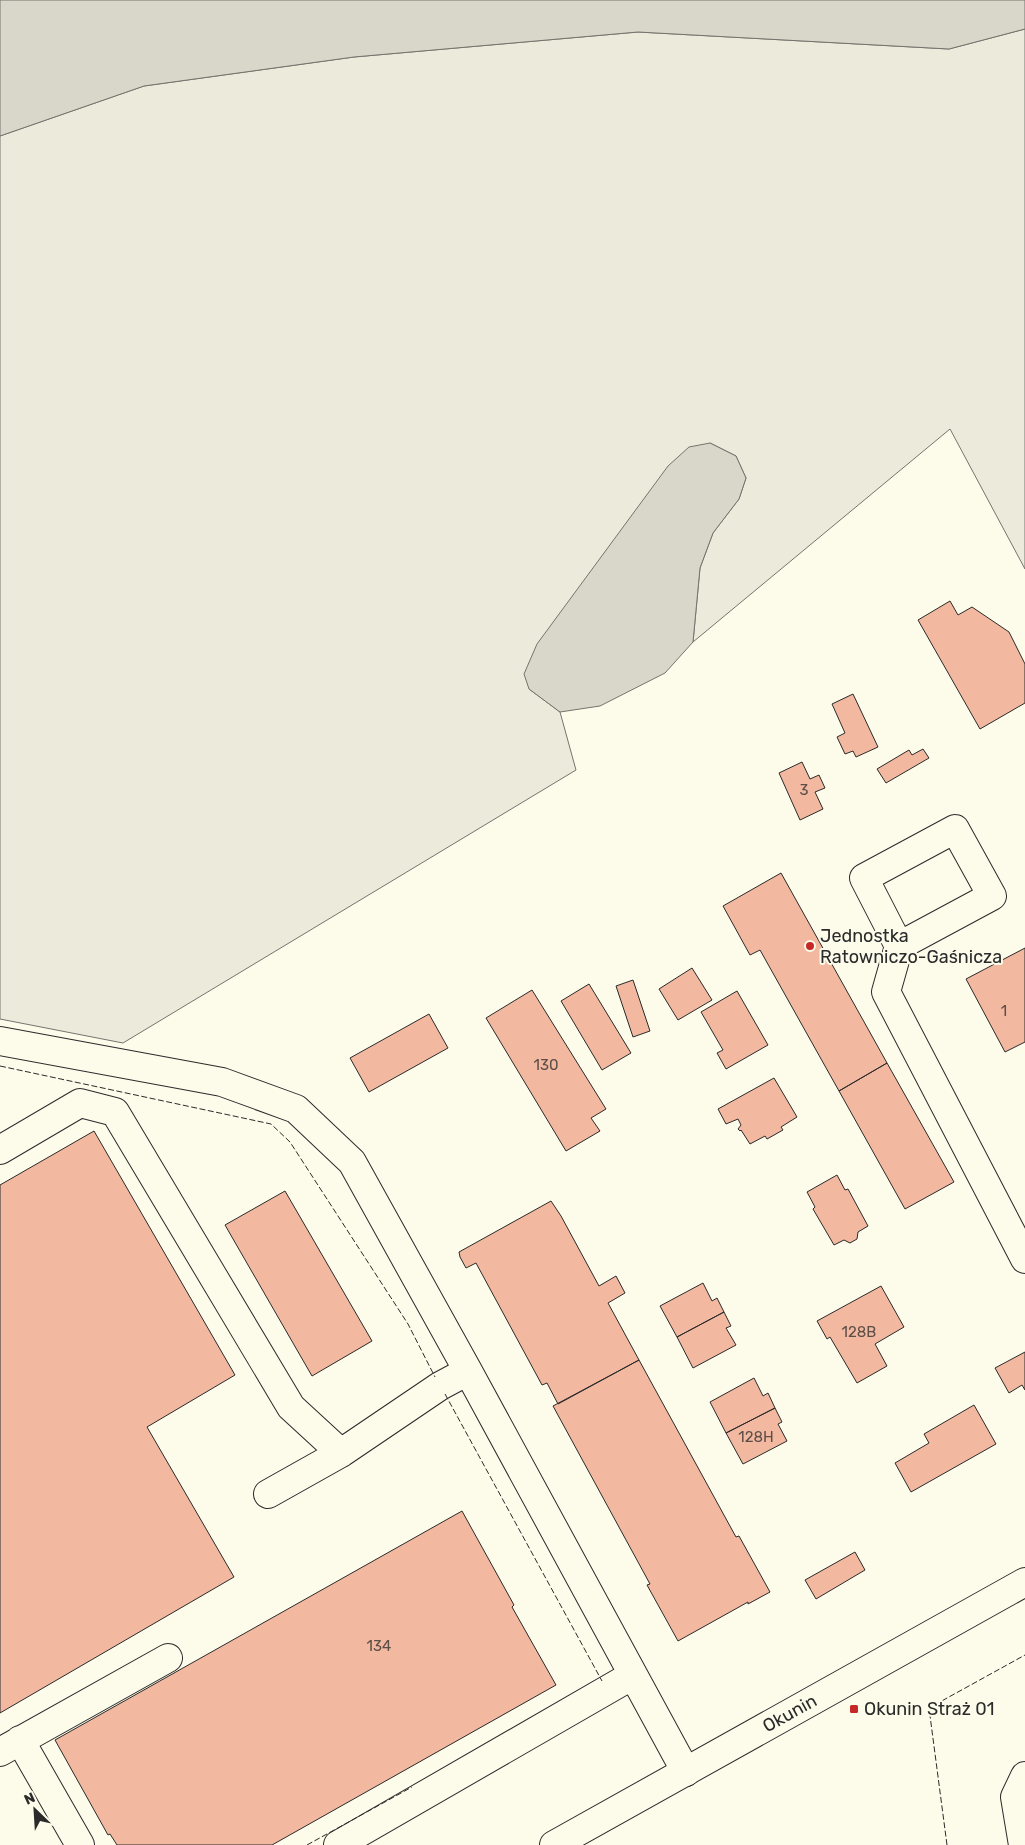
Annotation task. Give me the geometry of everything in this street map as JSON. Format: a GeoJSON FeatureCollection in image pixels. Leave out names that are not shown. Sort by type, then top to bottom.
{"type":"FeatureCollection","features":[{"type":"Feature","properties":{"kind":"street"},"geometry":{"type":"LineString","coordinates":[[899,946],[992,896],[955,829],[864,878],[899,946],[886,992],[1025,1259]]}},
{"type":"Feature","properties":{"kind":"street"},"geometry":{"type":"LineString","coordinates":[[0,1041],[222,1082],[296,1109],[352,1162],[686,1772]]}},
{"type":"Feature","properties":{"kind":"street"},"geometry":{"type":"LineString","coordinates":[[0,1150],[80,1104],[115,1112],[291,1407],[342,1453]]}},
{"type":"Feature","properties":{"kind":"street"},"geometry":{"type":"LineString","coordinates":[[268,1494],[342,1453],[440,1386],[468,1371]]}},
{"type":"Feature","properties":{"kind":"street","name":"Okunin"},"geometry":{"type":"LineString","coordinates":[[554,1845],[1025,1582]]}},
{"type":"Feature","properties":{"kind":"street"},"geometry":{"type":"LineString","coordinates":[[80,1845],[10,1746],[168,1658]]}},
{"type":"Feature","properties":{"kind":"street"},"geometry":{"type":"LineString","coordinates":[[338,1845],[633,1675]]}},
{"type":"Feature","properties":{"kind":"street"},"geometry":{"type":"LineString","coordinates":[[1022,1845],[1015,1797],[1025,1776]]}},
{"type":"Feature","properties":{"kind":"shaded area"},"geometry":{"type":"Polygon","coordinates":[[[0,0],[1025,0],[1025,29],[949,49],[638,32],[354,57],[144,86],[0,136],[0,0]]]}},
{"type":"Feature","properties":{"kind":"shaded area"},"geometry":{"type":"Polygon","coordinates":[[[1025,29],[1025,569],[950,429],[693,642],[700,568],[713,533],[739,499],[746,478],[736,456],[710,443],[529,689],[560,712],[576,770],[123,1043],[0,1019],[0,136],[144,86],[354,57],[638,32],[949,49],[1025,29]]]}},
{"type":"Feature","properties":{"kind":"shaded area"},"geometry":{"type":"Polygon","coordinates":[[[710,443],[736,456],[746,478],[739,499],[713,533],[700,568],[693,642],[665,673],[600,706],[560,712],[529,689],[524,674],[537,644],[668,466],[689,447],[710,443]]]}},
{"type":"Feature","properties":{"kind":"building"},"geometry":{"type":"Polygon","coordinates":[[[950,601],[958,615],[972,607],[1009,632],[1025,664],[1025,703],[980,729],[918,620],[950,601]]]}},
{"type":"Feature","properties":{"kind":"building"},"geometry":{"type":"Polygon","coordinates":[[[853,694],[878,747],[856,757],[853,751],[845,754],[837,737],[845,733],[832,704],[853,694]]]}},
{"type":"Feature","properties":{"kind":"building"},"geometry":{"type":"Polygon","coordinates":[[[923,749],[929,758],[886,783],[877,769],[909,750],[912,755],[923,749]]]}},
{"type":"Feature","properties":{"kind":"building"},"geometry":{"type":"Polygon","coordinates":[[[802,762],[810,779],[819,775],[825,788],[815,792],[823,809],[800,820],[779,773],[802,762]]]}},
{"type":"Feature","properties":{"kind":"building"},"geometry":{"type":"Polygon","coordinates":[[[781,873],[887,1063],[839,1091],[760,950],[750,955],[723,906],[781,873]]]}},
{"type":"Feature","properties":{"kind":"building"},"geometry":{"type":"Polygon","coordinates":[[[1025,948],[1025,1042],[1005,1052],[966,979],[1025,948]]]}},
{"type":"Feature","properties":{"kind":"building"},"geometry":{"type":"Polygon","coordinates":[[[692,968],[712,1000],[678,1020],[659,989],[692,968]]]}},
{"type":"Feature","properties":{"kind":"building"},"geometry":{"type":"Polygon","coordinates":[[[633,980],[650,1031],[633,1037],[616,986],[633,980]]]}},
{"type":"Feature","properties":{"kind":"building"},"geometry":{"type":"Polygon","coordinates":[[[589,984],[631,1053],[602,1070],[561,1001],[589,984]]]}},
{"type":"Feature","properties":{"kind":"building"},"geometry":{"type":"Polygon","coordinates":[[[532,990],[606,1109],[591,1118],[600,1131],[566,1151],[486,1018],[532,990]]]}},
{"type":"Feature","properties":{"kind":"building"},"geometry":{"type":"Polygon","coordinates":[[[737,991],[768,1045],[726,1069],[717,1053],[723,1050],[701,1012],[737,991]]]}},
{"type":"Feature","properties":{"kind":"building"},"geometry":{"type":"Polygon","coordinates":[[[429,1014],[448,1048],[369,1092],[350,1058],[429,1014]]]}},
{"type":"Feature","properties":{"kind":"building"},"geometry":{"type":"Polygon","coordinates":[[[887,1063],[954,1182],[905,1209],[839,1091],[887,1063]]]}},
{"type":"Feature","properties":{"kind":"building"},"geometry":{"type":"Polygon","coordinates":[[[774,1078],[797,1117],[781,1127],[783,1130],[767,1139],[765,1136],[750,1144],[741,1130],[738,1129],[741,1125],[738,1119],[726,1124],[718,1109],[774,1078]]]}},
{"type":"Feature","properties":{"kind":"building"},"geometry":{"type":"Polygon","coordinates":[[[94,1131],[235,1375],[147,1427],[234,1577],[0,1713],[0,1185],[94,1131]]]}},
{"type":"Feature","properties":{"kind":"building"},"geometry":{"type":"Polygon","coordinates":[[[837,1175],[845,1190],[848,1189],[868,1226],[858,1232],[857,1239],[850,1243],[844,1240],[834,1245],[813,1209],[815,1207],[807,1192],[837,1175]]]}},
{"type":"Feature","properties":{"kind":"building"},"geometry":{"type":"Polygon","coordinates":[[[285,1191],[372,1341],[312,1376],[225,1225],[285,1191]]]}},
{"type":"Feature","properties":{"kind":"building"},"geometry":{"type":"Polygon","coordinates":[[[551,1201],[599,1286],[616,1276],[625,1293],[608,1303],[639,1360],[558,1404],[547,1383],[542,1385],[476,1263],[466,1268],[459,1252],[551,1201]]]}},
{"type":"Feature","properties":{"kind":"building"},"geometry":{"type":"Polygon","coordinates":[[[703,1283],[712,1301],[717,1298],[724,1312],[677,1337],[660,1306],[703,1283]]]}},
{"type":"Feature","properties":{"kind":"building"},"geometry":{"type":"Polygon","coordinates":[[[881,1286],[904,1327],[875,1344],[887,1366],[857,1383],[830,1337],[827,1339],[817,1321],[881,1286]]]}},
{"type":"Feature","properties":{"kind":"building"},"geometry":{"type":"Polygon","coordinates":[[[724,1312],[731,1326],[726,1328],[736,1345],[693,1368],[677,1337],[724,1312]]]}},
{"type":"Feature","properties":{"kind":"building"},"geometry":{"type":"Polygon","coordinates":[[[1025,1352],[1025,1390],[1022,1385],[1009,1393],[995,1368],[1025,1352]]]}},
{"type":"Feature","properties":{"kind":"building"},"geometry":{"type":"Polygon","coordinates":[[[639,1360],[736,1537],[739,1536],[770,1592],[748,1604],[748,1602],[678,1641],[647,1585],[650,1584],[553,1406],[639,1360]]]}},
{"type":"Feature","properties":{"kind":"building"},"geometry":{"type":"Polygon","coordinates":[[[754,1378],[763,1396],[768,1393],[775,1408],[726,1433],[710,1402],[754,1378]]]}},
{"type":"Feature","properties":{"kind":"building"},"geometry":{"type":"Polygon","coordinates":[[[974,1405],[996,1444],[911,1492],[895,1463],[929,1443],[924,1434],[974,1405]]]}},
{"type":"Feature","properties":{"kind":"building"},"geometry":{"type":"Polygon","coordinates":[[[775,1408],[782,1422],[778,1424],[787,1441],[743,1464],[726,1433],[775,1408]]]}},
{"type":"Feature","properties":{"kind":"building"},"geometry":{"type":"Polygon","coordinates":[[[462,1511],[514,1605],[512,1607],[556,1685],[272,1845],[117,1845],[110,1834],[108,1835],[55,1740],[462,1511]]]}},
{"type":"Feature","properties":{"kind":"building"},"geometry":{"type":"Polygon","coordinates":[[[855,1552],[865,1570],[816,1599],[805,1580],[855,1552]]]}},
{"type":"Feature","properties":{"kind":"fence"},"geometry":{"type":"LineString","coordinates":[[0,1066],[271,1124],[290,1142],[408,1324],[435,1377]]}},
{"type":"Feature","properties":{"kind":"fence"},"geometry":{"type":"LineString","coordinates":[[445,1394],[602,1681]]}},
{"type":"Feature","properties":{"kind":"fence"},"geometry":{"type":"LineString","coordinates":[[947,1845],[929,1708],[1025,1655]]}},
{"type":"Feature","properties":{"kind":"fence"},"geometry":{"type":"LineString","coordinates":[[307,1845],[412,1787]]}},
{"type":"Feature","properties":{"kind":"place","name":"Jednostka Ratowniczo-Gaśnicza"},"geometry":{"type":"Point","coordinates":[810,946]}},
{"type":"Feature","properties":{"kind":"place","name":"Okunin Straż 01"},"geometry":{"type":"Point","coordinates":[854,1709]}}]}
